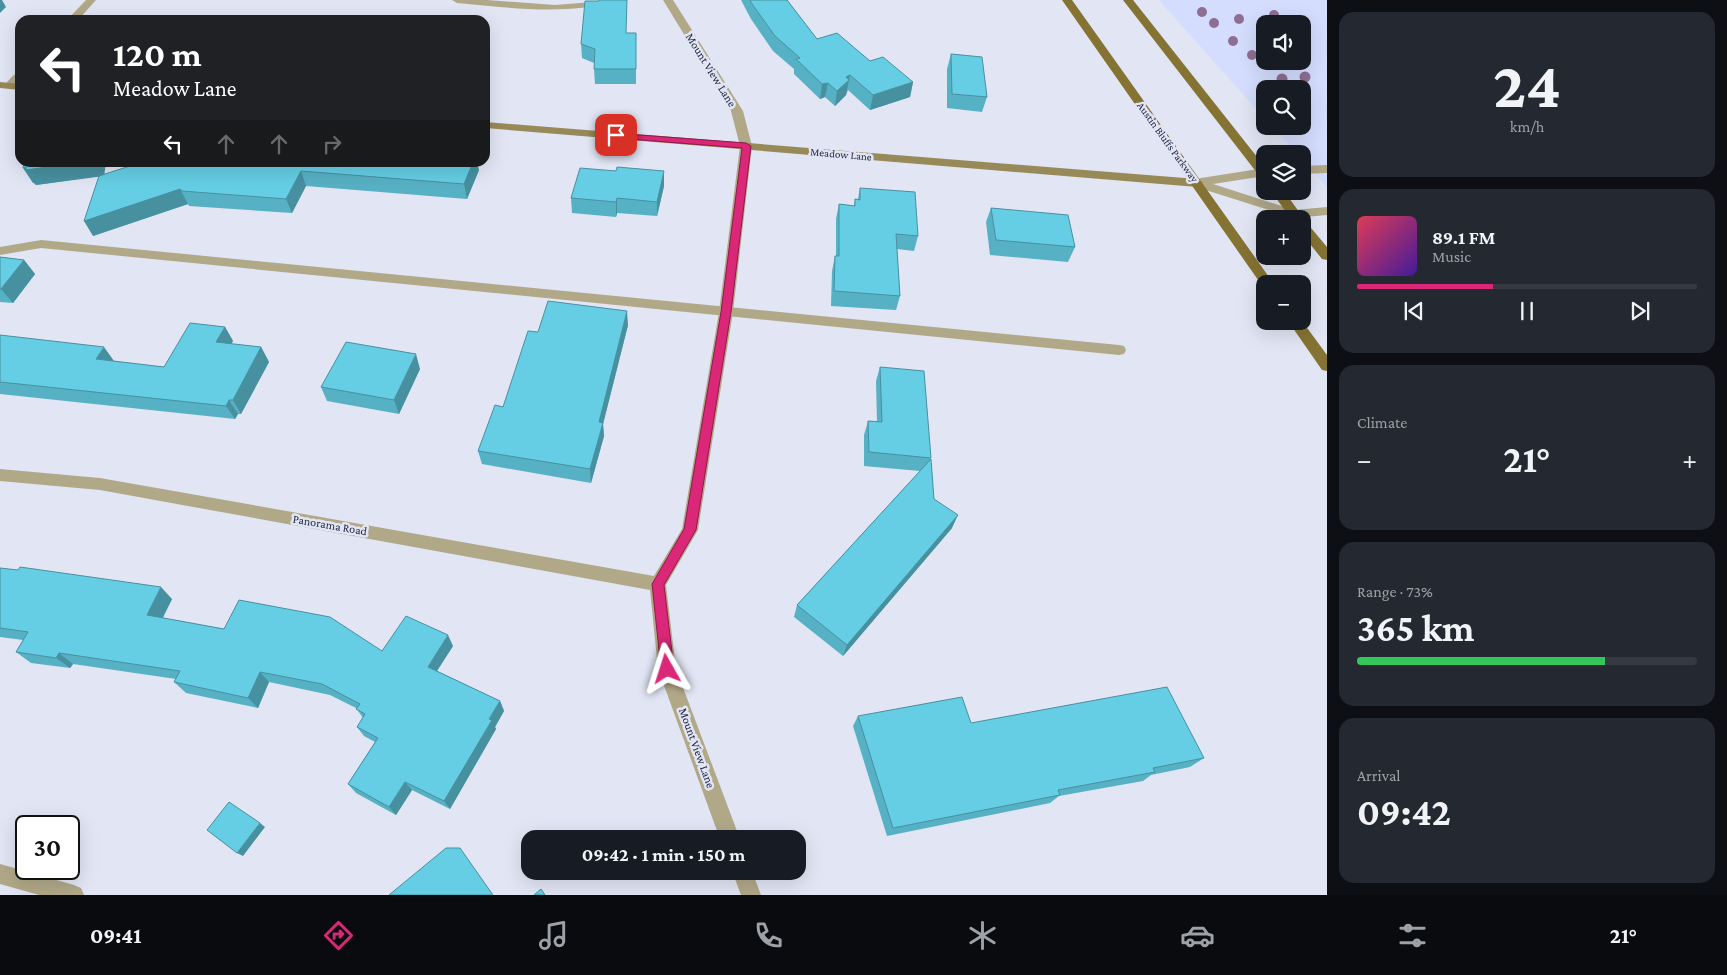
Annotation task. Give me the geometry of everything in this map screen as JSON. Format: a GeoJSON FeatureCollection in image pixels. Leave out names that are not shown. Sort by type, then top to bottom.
{"type":"FeatureCollection","features":[{"type":"Feature","properties":{"kind":"main road","name":"Austin Bluffs Parkway"},"geometry":{"type":"LineString","coordinates":[[1067,0],[1262,275]]}},
{"type":"Feature","properties":{"kind":"main road"},"geometry":{"type":"LineString","coordinates":[[1128,0],[1256,163]]}},
{"type":"Feature","properties":{"kind":"main road"},"geometry":{"type":"LineString","coordinates":[[1284,200],[1291,210]]}},
{"type":"Feature","properties":{"kind":"main road"},"geometry":{"type":"LineString","coordinates":[[1311,236],[1327,256]]}},
{"type":"Feature","properties":{"kind":"main road"},"geometry":{"type":"LineString","coordinates":[[1301,330],[1327,366]]}},
{"type":"Feature","properties":{"kind":"street"},"geometry":{"type":"LineString","coordinates":[[77,15],[91,0]]}},
{"type":"Feature","properties":{"kind":"street"},"geometry":{"type":"LineString","coordinates":[[457,0],[560,7],[600,4],[612,0]]}},
{"type":"Feature","properties":{"kind":"street","name":"Mount View Lane"},"geometry":{"type":"LineString","coordinates":[[668,0],[737,111],[746,146],[726,312],[690,530],[658,584],[667,669],[727,830]]}},
{"type":"Feature","properties":{"kind":"street","name":"Meadow Lane"},"geometry":{"type":"LineString","coordinates":[[490,125],[1197,183],[1256,174]]}},
{"type":"Feature","properties":{"kind":"street"},"geometry":{"type":"LineString","coordinates":[[1311,170],[1327,169]]}},
{"type":"Feature","properties":{"kind":"street","name":"Meadow Lane"},"geometry":{"type":"LineString","coordinates":[[1197,183],[1278,210]]}},
{"type":"Feature","properties":{"kind":"street","name":"Meadow Lane"},"geometry":{"type":"LineString","coordinates":[[1311,214],[1327,211]]}},
{"type":"Feature","properties":{"kind":"street"},"geometry":{"type":"LineString","coordinates":[[0,251],[41,244],[1118,350]]}},
{"type":"Feature","properties":{"kind":"street","name":"Panorama Road"},"geometry":{"type":"LineString","coordinates":[[0,475],[100,484],[658,584]]}},
{"type":"Feature","properties":{"kind":"street"},"geometry":{"type":"LineString","coordinates":[[0,874],[74,895]]}},
{"type":"Feature","properties":{"kind":"street"},"geometry":{"type":"LineString","coordinates":[[745,880],[751,895]]}},
{"type":"Feature","properties":{"kind":"shaded area"},"geometry":{"type":"Polygon","coordinates":[[[1159,0],[1327,0],[1327,187],[1311,169],[1311,145],[1289,145],[1280,135],[1311,135],[1311,80],[1256,80],[1256,109],[1159,0]]]}},
{"type":"Feature","properties":{"kind":"building"},"geometry":{"type":"Polygon","coordinates":[[[627,0],[626,33],[636,33],[636,69],[594,69],[595,49],[581,44],[585,1],[627,0]]]}},
{"type":"Feature","properties":{"kind":"building"},"geometry":{"type":"Polygon","coordinates":[[[750,0],[787,0],[817,39],[837,33],[870,61],[883,57],[913,82],[873,95],[850,75],[846,77],[849,80],[837,91],[828,83],[822,84],[796,59],[800,58],[775,36],[750,0]]]}},
{"type":"Feature","properties":{"kind":"building"},"geometry":{"type":"Polygon","coordinates":[[[951,54],[982,57],[987,97],[952,94],[951,54]]]}},
{"type":"Feature","properties":{"kind":"building"},"geometry":{"type":"Polygon","coordinates":[[[26,167],[47,167],[26,170],[26,167]]]}},
{"type":"Feature","properties":{"kind":"building"},"geometry":{"type":"Polygon","coordinates":[[[127,167],[471,167],[464,184],[301,171],[286,199],[182,191],[180,189],[84,221],[99,176],[127,167]]]}},
{"type":"Feature","properties":{"kind":"building"},"geometry":{"type":"Polygon","coordinates":[[[617,167],[664,171],[657,202],[617,198],[616,202],[571,198],[580,168],[616,171],[617,167]]]}},
{"type":"Feature","properties":{"kind":"building"},"geometry":{"type":"Polygon","coordinates":[[[860,188],[915,192],[918,236],[896,234],[900,296],[834,291],[835,256],[839,256],[839,204],[855,206],[855,199],[860,200],[860,188]]]}},
{"type":"Feature","properties":{"kind":"building"},"geometry":{"type":"Polygon","coordinates":[[[991,208],[1068,215],[1075,247],[996,240],[991,208]]]}},
{"type":"Feature","properties":{"kind":"building"},"geometry":{"type":"Polygon","coordinates":[[[0,257],[24,260],[1,289],[0,289],[0,257]]]}},
{"type":"Feature","properties":{"kind":"building"},"geometry":{"type":"Polygon","coordinates":[[[548,301],[627,311],[599,422],[603,423],[590,469],[478,451],[495,405],[503,407],[528,331],[538,332],[548,301]]]}},
{"type":"Feature","properties":{"kind":"building"},"geometry":{"type":"Polygon","coordinates":[[[190,323],[225,327],[216,342],[261,347],[233,400],[229,400],[226,406],[0,382],[0,335],[104,347],[96,359],[164,367],[190,323]]]}},
{"type":"Feature","properties":{"kind":"building"},"geometry":{"type":"Polygon","coordinates":[[[346,342],[416,354],[394,400],[321,387],[346,342]]]}},
{"type":"Feature","properties":{"kind":"building"},"geometry":{"type":"Polygon","coordinates":[[[880,367],[924,371],[931,458],[869,452],[868,421],[882,422],[880,367]]]}},
{"type":"Feature","properties":{"kind":"building"},"geometry":{"type":"Polygon","coordinates":[[[931,459],[934,499],[958,515],[847,645],[797,605],[931,459]]]}},
{"type":"Feature","properties":{"kind":"building"},"geometry":{"type":"Polygon","coordinates":[[[20,567],[161,587],[147,615],[224,629],[239,600],[330,617],[382,651],[406,616],[448,635],[428,667],[500,701],[489,719],[492,720],[444,801],[405,782],[389,807],[348,784],[378,738],[357,727],[365,714],[356,709],[360,704],[322,684],[260,672],[248,698],[174,682],[180,671],[59,653],[56,658],[16,652],[28,632],[0,628],[0,568],[18,570],[20,567]]]}},
{"type":"Feature","properties":{"kind":"building"},"geometry":{"type":"Polygon","coordinates":[[[1167,687],[1204,758],[1153,768],[1155,772],[1058,790],[1060,795],[893,828],[858,716],[962,697],[971,723],[1167,687]]]}},
{"type":"Feature","properties":{"kind":"building"},"geometry":{"type":"Polygon","coordinates":[[[229,802],[260,823],[237,853],[207,830],[229,802]]]}},
{"type":"Feature","properties":{"kind":"building"},"geometry":{"type":"Polygon","coordinates":[[[446,848],[460,848],[493,895],[389,895],[446,848]]]}},
{"type":"Feature","properties":{"kind":"building"},"geometry":{"type":"Polygon","coordinates":[[[541,889],[545,895],[534,895],[541,889]]]}},
{"type":"Feature","properties":{"kind":"route"},"geometry":{"type":"LineString","coordinates":[[616,135],[746,146],[726,312],[690,530],[658,584],[667,669]]}}]}
